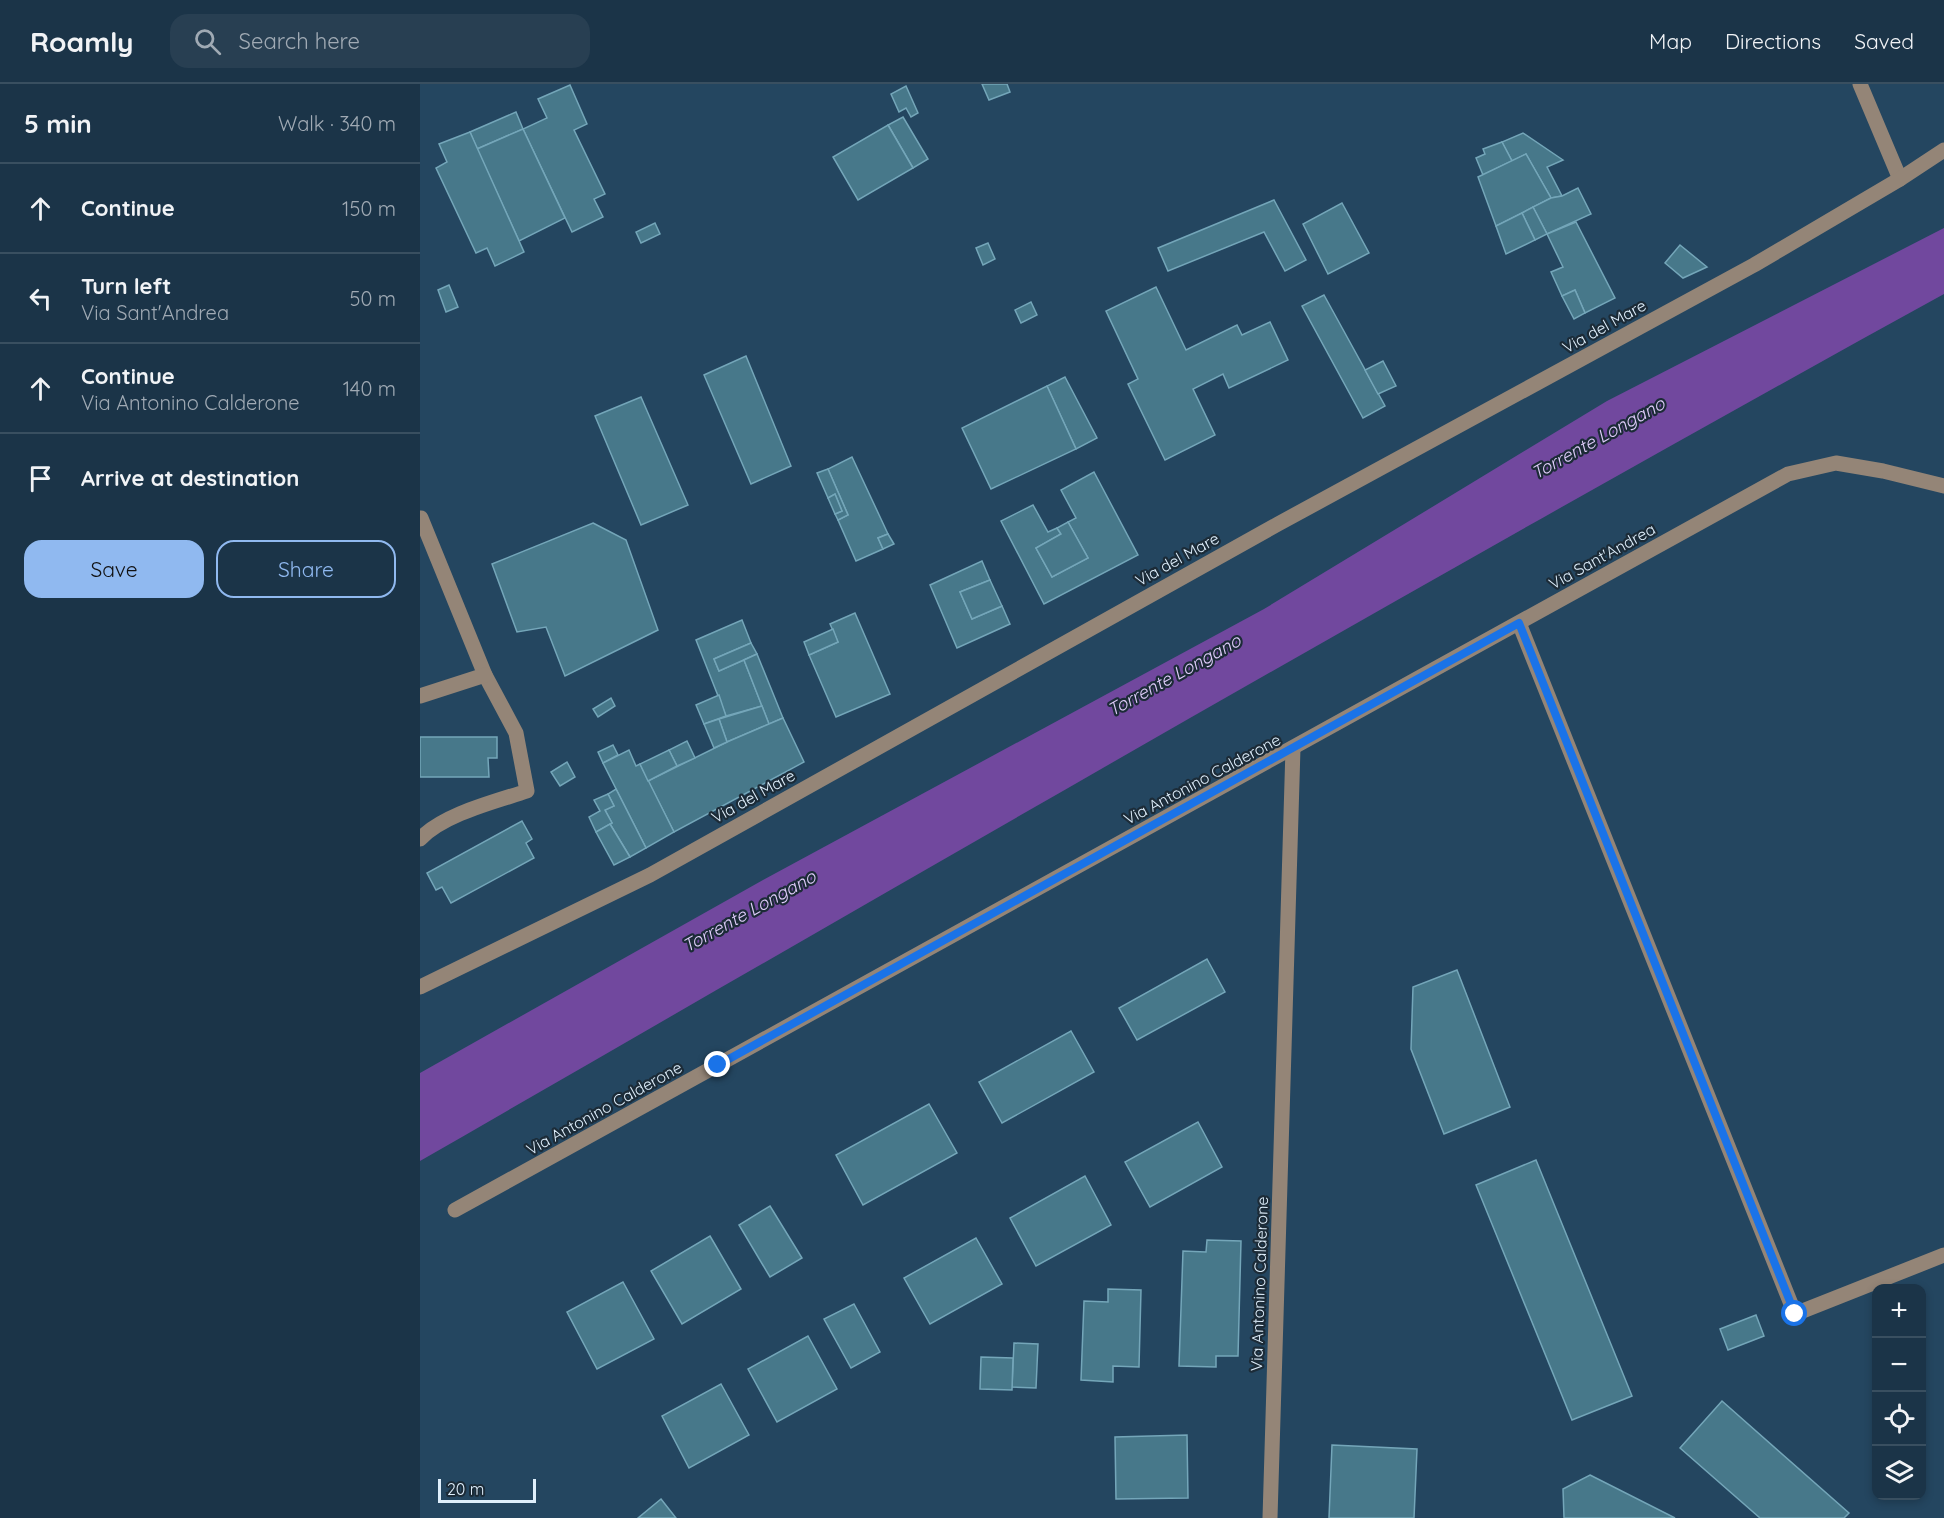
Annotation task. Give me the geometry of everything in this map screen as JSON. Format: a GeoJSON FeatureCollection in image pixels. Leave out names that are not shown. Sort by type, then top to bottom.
{"type":"FeatureCollection","features":[{"type":"Feature","properties":{"kind":"street"},"geometry":{"type":"LineString","coordinates":[[1860,84],[1900,179]]}},
{"type":"Feature","properties":{"kind":"street","name":"Via del Mare"},"geometry":{"type":"LineString","coordinates":[[422,981],[650,875],[1278,524],[1754,264],[1900,179],[1944,150]]}},
{"type":"Feature","properties":{"kind":"street","name":"Via Sant'Andrea"},"geometry":{"type":"LineString","coordinates":[[1293,748],[1788,474],[1836,464],[1884,471],[1944,486]]}},
{"type":"Feature","properties":{"kind":"street"},"geometry":{"type":"LineString","coordinates":[[420,518],[485,675],[516,733],[527,791],[466,811],[422,832]]}},
{"type":"Feature","properties":{"kind":"street"},"geometry":{"type":"LineString","coordinates":[[1519,623],[1795,1314],[1944,1255]]}},
{"type":"Feature","properties":{"kind":"street"},"geometry":{"type":"LineString","coordinates":[[420,696],[485,675]]}},
{"type":"Feature","properties":{"kind":"street","name":"Via Antonino Calderone"},"geometry":{"type":"LineString","coordinates":[[455,1210],[1293,748]]}},
{"type":"Feature","properties":{"kind":"street","name":"Via Antonino Calderone"},"geometry":{"type":"LineString","coordinates":[[1270,1518],[1293,748]]}},
{"type":"Feature","properties":{"kind":"water","name":"Torrente Longano"},"geometry":{"type":"Polygon","coordinates":[[[1944,228],[1944,294],[1370,615],[420,1161],[420,1073],[763,880],[1264,609],[1607,401],[1944,228]]]}},
{"type":"Feature","properties":{"kind":"building"},"geometry":{"type":"Polygon","coordinates":[[[982,84],[1007,84],[1010,92],[989,100],[982,84]]]}},
{"type":"Feature","properties":{"kind":"building"},"geometry":{"type":"Polygon","coordinates":[[[570,85],[587,124],[574,130],[605,194],[594,199],[603,217],[572,232],[523,129],[547,118],[538,99],[570,85]]]}},
{"type":"Feature","properties":{"kind":"building"},"geometry":{"type":"Polygon","coordinates":[[[906,86],[918,113],[911,117],[906,108],[899,112],[891,94],[906,86]]]}},
{"type":"Feature","properties":{"kind":"building"},"geometry":{"type":"Polygon","coordinates":[[[516,112],[523,129],[477,149],[470,132],[516,112]]]}},
{"type":"Feature","properties":{"kind":"building"},"geometry":{"type":"Polygon","coordinates":[[[903,117],[928,159],[913,168],[888,125],[903,117]]]}},
{"type":"Feature","properties":{"kind":"building"},"geometry":{"type":"Polygon","coordinates":[[[888,125],[913,168],[858,200],[833,157],[888,125]]]}},
{"type":"Feature","properties":{"kind":"building"},"geometry":{"type":"Polygon","coordinates":[[[523,129],[565,218],[519,241],[477,149],[523,129]]]}},
{"type":"Feature","properties":{"kind":"building"},"geometry":{"type":"Polygon","coordinates":[[[470,132],[524,252],[495,266],[487,248],[476,253],[436,168],[447,162],[439,144],[470,132]]]}},
{"type":"Feature","properties":{"kind":"building"},"geometry":{"type":"Polygon","coordinates":[[[1523,133],[1563,160],[1547,167],[1562,196],[1551,198],[1526,154],[1512,161],[1502,142],[1523,133]]]}},
{"type":"Feature","properties":{"kind":"building"},"geometry":{"type":"Polygon","coordinates":[[[1502,142],[1512,161],[1483,175],[1476,158],[1485,154],[1483,149],[1502,142]]]}},
{"type":"Feature","properties":{"kind":"building"},"geometry":{"type":"Polygon","coordinates":[[[1526,154],[1551,198],[1496,226],[1478,177],[1526,154]]]}},
{"type":"Feature","properties":{"kind":"building"},"geometry":{"type":"Polygon","coordinates":[[[1578,188],[1591,214],[1547,234],[1533,207],[1578,188]]]}},
{"type":"Feature","properties":{"kind":"building"},"geometry":{"type":"Polygon","coordinates":[[[1274,200],[1306,260],[1285,271],[1264,232],[1168,271],[1158,248],[1274,200]]]}},
{"type":"Feature","properties":{"kind":"building"},"geometry":{"type":"Polygon","coordinates":[[[1342,203],[1369,253],[1328,274],[1303,224],[1342,203]]]}},
{"type":"Feature","properties":{"kind":"building"},"geometry":{"type":"Polygon","coordinates":[[[1533,207],[1547,234],[1535,240],[1522,213],[1533,207]]]}},
{"type":"Feature","properties":{"kind":"building"},"geometry":{"type":"Polygon","coordinates":[[[1522,213],[1535,240],[1506,254],[1496,226],[1522,213]]]}},
{"type":"Feature","properties":{"kind":"building"},"geometry":{"type":"Polygon","coordinates":[[[1576,222],[1615,298],[1585,313],[1575,290],[1562,296],[1551,272],[1563,267],[1547,234],[1576,222]]]}},
{"type":"Feature","properties":{"kind":"building"},"geometry":{"type":"Polygon","coordinates":[[[655,223],[660,234],[641,243],[636,232],[655,223]]]}},
{"type":"Feature","properties":{"kind":"building"},"geometry":{"type":"Polygon","coordinates":[[[988,243],[995,259],[983,265],[976,248],[988,243]]]}},
{"type":"Feature","properties":{"kind":"building"},"geometry":{"type":"Polygon","coordinates":[[[1680,245],[1707,267],[1683,278],[1665,263],[1680,245]]]}},
{"type":"Feature","properties":{"kind":"building"},"geometry":{"type":"Polygon","coordinates":[[[449,285],[458,307],[446,312],[438,290],[449,285]]]}},
{"type":"Feature","properties":{"kind":"building"},"geometry":{"type":"Polygon","coordinates":[[[1156,287],[1186,350],[1237,325],[1242,335],[1270,322],[1288,360],[1229,388],[1223,374],[1193,389],[1215,435],[1165,460],[1128,384],[1138,379],[1106,311],[1156,287]]]}},
{"type":"Feature","properties":{"kind":"building"},"geometry":{"type":"Polygon","coordinates":[[[1575,290],[1585,313],[1574,319],[1562,296],[1575,290]]]}},
{"type":"Feature","properties":{"kind":"building"},"geometry":{"type":"Polygon","coordinates":[[[1324,295],[1385,406],[1363,418],[1302,306],[1324,295]]]}},
{"type":"Feature","properties":{"kind":"building"},"geometry":{"type":"Polygon","coordinates":[[[1031,302],[1037,315],[1021,323],[1015,310],[1031,302]]]}},
{"type":"Feature","properties":{"kind":"building"},"geometry":{"type":"Polygon","coordinates":[[[746,356],[791,466],[751,484],[704,375],[746,356]]]}},
{"type":"Feature","properties":{"kind":"building"},"geometry":{"type":"Polygon","coordinates":[[[1383,361],[1396,386],[1378,394],[1365,370],[1383,361]]]}},
{"type":"Feature","properties":{"kind":"building"},"geometry":{"type":"Polygon","coordinates":[[[1065,377],[1097,438],[1076,449],[1047,386],[1065,377]]]}},
{"type":"Feature","properties":{"kind":"building"},"geometry":{"type":"Polygon","coordinates":[[[1047,386],[1076,449],[991,489],[962,428],[1047,386]]]}},
{"type":"Feature","properties":{"kind":"building"},"geometry":{"type":"Polygon","coordinates":[[[641,397],[688,505],[641,525],[595,416],[641,397]]]}},
{"type":"Feature","properties":{"kind":"building"},"geometry":{"type":"Polygon","coordinates":[[[852,457],[888,534],[878,538],[883,549],[856,561],[838,520],[848,515],[828,469],[852,457]]]}},
{"type":"Feature","properties":{"kind":"building"},"geometry":{"type":"Polygon","coordinates":[[[828,469],[848,515],[838,520],[835,514],[842,511],[835,494],[828,498],[817,473],[828,469]]]}},
{"type":"Feature","properties":{"kind":"building"},"geometry":{"type":"Polygon","coordinates":[[[1094,472],[1138,555],[1044,604],[1001,521],[1033,505],[1048,532],[1057,528],[1061,534],[1036,548],[1052,577],[1088,558],[1068,522],[1076,518],[1061,490],[1094,472]]]}},
{"type":"Feature","properties":{"kind":"building"},"geometry":{"type":"Polygon","coordinates":[[[835,494],[842,511],[835,514],[828,498],[835,494]]]}},
{"type":"Feature","properties":{"kind":"building"},"geometry":{"type":"Polygon","coordinates":[[[1068,522],[1088,558],[1052,577],[1036,548],[1061,534],[1057,528],[1068,522]]]}},
{"type":"Feature","properties":{"kind":"building"},"geometry":{"type":"Polygon","coordinates":[[[593,523],[626,540],[658,630],[565,676],[546,627],[517,632],[492,564],[593,523]]]}},
{"type":"Feature","properties":{"kind":"building"},"geometry":{"type":"Polygon","coordinates":[[[888,534],[894,544],[883,549],[878,538],[888,534]]]}},
{"type":"Feature","properties":{"kind":"building"},"geometry":{"type":"Polygon","coordinates":[[[982,561],[990,580],[960,592],[972,619],[1002,606],[1010,624],[957,648],[930,585],[982,561]]]}},
{"type":"Feature","properties":{"kind":"building"},"geometry":{"type":"Polygon","coordinates":[[[990,580],[1002,606],[972,619],[960,592],[990,580]]]}},
{"type":"Feature","properties":{"kind":"building"},"geometry":{"type":"Polygon","coordinates":[[[855,613],[890,694],[836,717],[809,655],[838,642],[830,624],[855,613]]]}},
{"type":"Feature","properties":{"kind":"building"},"geometry":{"type":"Polygon","coordinates":[[[742,620],[751,643],[714,659],[719,671],[744,660],[762,706],[726,716],[696,640],[742,620]]]}},
{"type":"Feature","properties":{"kind":"building"},"geometry":{"type":"Polygon","coordinates":[[[833,629],[838,642],[809,655],[804,642],[833,629]]]}},
{"type":"Feature","properties":{"kind":"building"},"geometry":{"type":"Polygon","coordinates":[[[751,643],[757,654],[719,671],[714,659],[751,643]]]}},
{"type":"Feature","properties":{"kind":"building"},"geometry":{"type":"Polygon","coordinates":[[[757,654],[783,718],[769,724],[744,660],[757,654]]]}},
{"type":"Feature","properties":{"kind":"building"},"geometry":{"type":"Polygon","coordinates":[[[719,695],[726,716],[704,724],[696,705],[719,695]]]}},
{"type":"Feature","properties":{"kind":"building"},"geometry":{"type":"Polygon","coordinates":[[[611,698],[615,706],[598,717],[593,709],[611,698]]]}},
{"type":"Feature","properties":{"kind":"building"},"geometry":{"type":"Polygon","coordinates":[[[762,706],[769,724],[727,742],[719,719],[762,706]]]}},
{"type":"Feature","properties":{"kind":"building"},"geometry":{"type":"Polygon","coordinates":[[[783,718],[804,762],[674,832],[648,781],[727,742],[783,718]]]}},
{"type":"Feature","properties":{"kind":"building"},"geometry":{"type":"Polygon","coordinates":[[[719,719],[727,742],[714,748],[704,724],[719,719]]]}},
{"type":"Feature","properties":{"kind":"building"},"geometry":{"type":"Polygon","coordinates":[[[420,737],[497,737],[497,758],[488,758],[489,777],[420,777],[420,737]]]}},
{"type":"Feature","properties":{"kind":"building"},"geometry":{"type":"Polygon","coordinates":[[[687,741],[695,758],[677,766],[669,750],[687,741]]]}},
{"type":"Feature","properties":{"kind":"building"},"geometry":{"type":"Polygon","coordinates":[[[613,745],[618,755],[603,763],[598,752],[613,745]]]}},
{"type":"Feature","properties":{"kind":"building"},"geometry":{"type":"Polygon","coordinates":[[[629,750],[636,766],[640,764],[674,832],[646,848],[603,763],[629,750]]]}},
{"type":"Feature","properties":{"kind":"building"},"geometry":{"type":"Polygon","coordinates":[[[669,750],[677,766],[648,781],[640,764],[669,750]]]}},
{"type":"Feature","properties":{"kind":"building"},"geometry":{"type":"Polygon","coordinates":[[[567,762],[575,777],[560,786],[551,772],[567,762]]]}},
{"type":"Feature","properties":{"kind":"building"},"geometry":{"type":"Polygon","coordinates":[[[616,789],[646,848],[630,857],[610,824],[612,823],[605,810],[614,806],[608,794],[616,789]]]}},
{"type":"Feature","properties":{"kind":"building"},"geometry":{"type":"Polygon","coordinates":[[[608,794],[614,806],[605,810],[612,823],[596,832],[589,817],[600,811],[594,800],[608,794]]]}},
{"type":"Feature","properties":{"kind":"building"},"geometry":{"type":"Polygon","coordinates":[[[522,821],[532,839],[526,843],[534,858],[451,903],[442,887],[436,890],[427,873],[522,821]]]}},
{"type":"Feature","properties":{"kind":"building"},"geometry":{"type":"Polygon","coordinates":[[[610,824],[630,857],[614,865],[596,832],[610,824]]]}},
{"type":"Feature","properties":{"kind":"building"},"geometry":{"type":"Polygon","coordinates":[[[1207,959],[1225,992],[1137,1040],[1119,1008],[1207,959]]]}},
{"type":"Feature","properties":{"kind":"building"},"geometry":{"type":"Polygon","coordinates":[[[1457,970],[1510,1107],[1444,1134],[1411,1049],[1413,987],[1457,970]]]}},
{"type":"Feature","properties":{"kind":"building"},"geometry":{"type":"Polygon","coordinates":[[[1071,1031],[1094,1072],[1002,1123],[979,1082],[1071,1031]]]}},
{"type":"Feature","properties":{"kind":"building"},"geometry":{"type":"Polygon","coordinates":[[[929,1104],[957,1153],[863,1205],[836,1155],[929,1104]]]}},
{"type":"Feature","properties":{"kind":"building"},"geometry":{"type":"Polygon","coordinates":[[[1198,1122],[1222,1167],[1150,1207],[1125,1162],[1198,1122]]]}},
{"type":"Feature","properties":{"kind":"building"},"geometry":{"type":"Polygon","coordinates":[[[1536,1160],[1632,1396],[1572,1420],[1476,1185],[1536,1160]]]}},
{"type":"Feature","properties":{"kind":"building"},"geometry":{"type":"Polygon","coordinates":[[[1085,1176],[1111,1225],[1036,1266],[1010,1218],[1085,1176]]]}},
{"type":"Feature","properties":{"kind":"building"},"geometry":{"type":"Polygon","coordinates":[[[770,1206],[802,1258],[770,1277],[739,1225],[770,1206]]]}},
{"type":"Feature","properties":{"kind":"building"},"geometry":{"type":"Polygon","coordinates":[[[710,1236],[741,1289],[682,1324],[651,1271],[710,1236]]]}},
{"type":"Feature","properties":{"kind":"building"},"geometry":{"type":"Polygon","coordinates":[[[976,1238],[1002,1284],[930,1324],[904,1278],[976,1238]]]}},
{"type":"Feature","properties":{"kind":"building"},"geometry":{"type":"Polygon","coordinates":[[[1207,1240],[1241,1241],[1238,1356],[1216,1356],[1216,1367],[1179,1366],[1183,1251],[1206,1252],[1207,1240]]]}},
{"type":"Feature","properties":{"kind":"building"},"geometry":{"type":"Polygon","coordinates":[[[623,1282],[654,1339],[597,1369],[567,1312],[623,1282]]]}},
{"type":"Feature","properties":{"kind":"building"},"geometry":{"type":"Polygon","coordinates":[[[1108,1289],[1141,1290],[1139,1367],[1113,1366],[1113,1382],[1081,1380],[1084,1301],[1108,1302],[1108,1289]]]}},
{"type":"Feature","properties":{"kind":"building"},"geometry":{"type":"Polygon","coordinates":[[[854,1304],[880,1352],[851,1368],[824,1319],[854,1304]]]}},
{"type":"Feature","properties":{"kind":"building"},"geometry":{"type":"Polygon","coordinates":[[[1756,1315],[1764,1336],[1728,1350],[1720,1329],[1756,1315]]]}},
{"type":"Feature","properties":{"kind":"building"},"geometry":{"type":"Polygon","coordinates":[[[808,1336],[837,1389],[777,1422],[748,1369],[808,1336]]]}},
{"type":"Feature","properties":{"kind":"building"},"geometry":{"type":"Polygon","coordinates":[[[1014,1343],[1038,1344],[1036,1388],[1012,1387],[1014,1343]]]}},
{"type":"Feature","properties":{"kind":"building"},"geometry":{"type":"Polygon","coordinates":[[[981,1357],[1013,1358],[1012,1390],[980,1389],[981,1357]]]}},
{"type":"Feature","properties":{"kind":"building"},"geometry":{"type":"Polygon","coordinates":[[[721,1384],[749,1435],[689,1468],[662,1416],[721,1384]]]}},
{"type":"Feature","properties":{"kind":"building"},"geometry":{"type":"Polygon","coordinates":[[[1722,1401],[1849,1513],[1844,1518],[1760,1518],[1680,1448],[1722,1401]]]}},
{"type":"Feature","properties":{"kind":"building"},"geometry":{"type":"Polygon","coordinates":[[[1187,1435],[1188,1498],[1116,1499],[1115,1437],[1187,1435]]]}},
{"type":"Feature","properties":{"kind":"building"},"geometry":{"type":"Polygon","coordinates":[[[1332,1445],[1417,1449],[1414,1518],[1329,1518],[1332,1445]]]}},
{"type":"Feature","properties":{"kind":"building"},"geometry":{"type":"Polygon","coordinates":[[[1590,1475],[1675,1518],[1564,1518],[1563,1489],[1590,1475]]]}},
{"type":"Feature","properties":{"kind":"building"},"geometry":{"type":"Polygon","coordinates":[[[661,1499],[676,1518],[638,1518],[661,1499]]]}},
{"type":"Feature","properties":{"kind":"route"},"geometry":{"type":"LineString","coordinates":[[718,1065],[1519,623],[1795,1314]]}}]}
